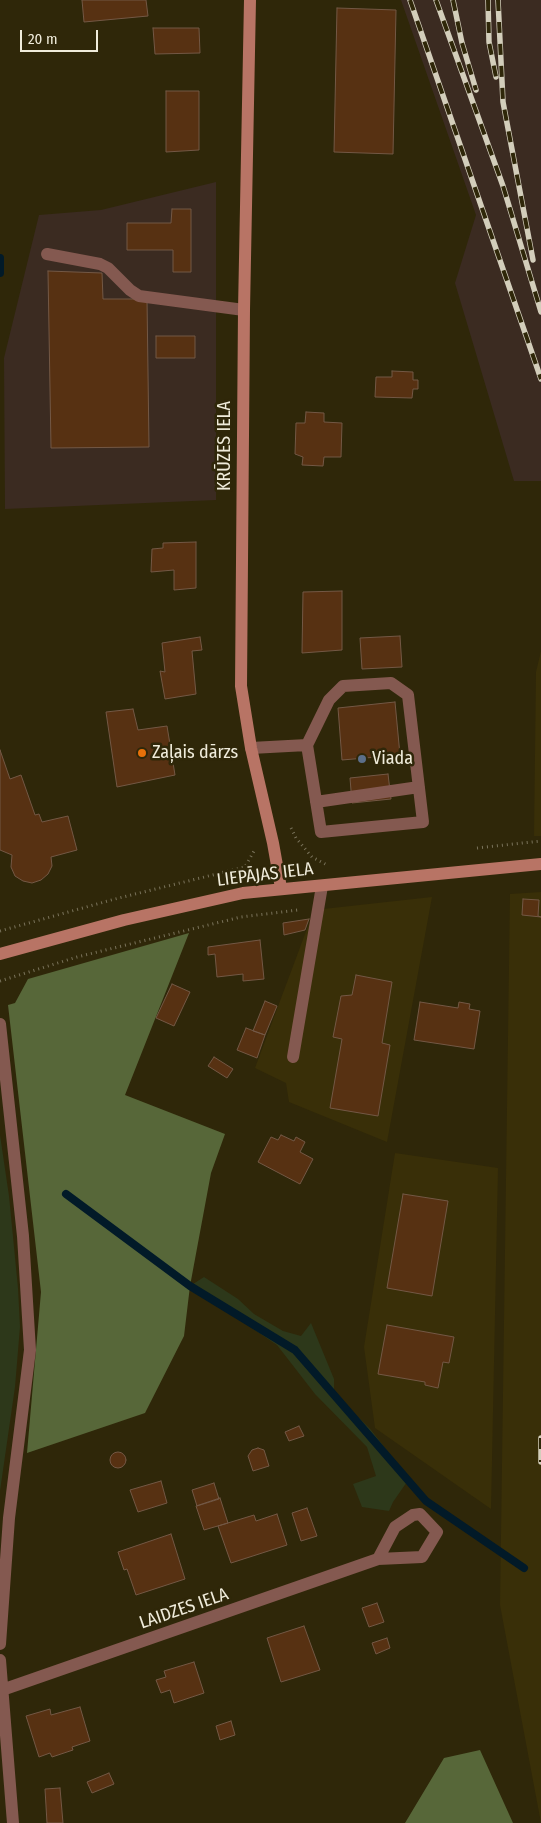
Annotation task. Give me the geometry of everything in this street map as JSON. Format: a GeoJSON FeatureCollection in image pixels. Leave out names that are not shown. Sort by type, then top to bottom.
{"type":"FeatureCollection","features":[{"type":"Feature","properties":{"kind":"street","name":"KRŪZES IELA"},"geometry":{"type":"LineString","coordinates":[[250,0],[244,310],[241,686],[281,888]]}},
{"type":"Feature","properties":{"kind":"street"},"geometry":{"type":"LineString","coordinates":[[47,254],[100,264],[108,268],[130,290],[139,296],[244,310]]}},
{"type":"Feature","properties":{"kind":"street"},"geometry":{"type":"LineString","coordinates":[[391,683],[408,696],[419,787],[423,822],[321,832],[307,745],[329,700],[343,686],[391,683]]}},
{"type":"Feature","properties":{"kind":"street"},"geometry":{"type":"LineString","coordinates":[[252,748],[307,745]]}},
{"type":"Feature","properties":{"kind":"street"},"geometry":{"type":"LineString","coordinates":[[316,802],[419,787]]}},
{"type":"Feature","properties":{"kind":"street","name":"LIEPĀJAS IELA"},"geometry":{"type":"LineString","coordinates":[[0,954],[142,916],[243,893],[541,864]]}},
{"type":"Feature","properties":{"kind":"street"},"geometry":{"type":"LineString","coordinates":[[293,1057],[322,886]]}},
{"type":"Feature","properties":{"kind":"street"},"geometry":{"type":"LineString","coordinates":[[0,1024],[23,1236],[30,1350],[9,1518],[0,1644]]}},
{"type":"Feature","properties":{"kind":"street","name":"LAIDZES IELA"},"geometry":{"type":"LineString","coordinates":[[2,1690],[378,1559],[422,1557],[437,1532],[420,1514],[413,1515],[395,1528],[378,1559]]}},
{"type":"Feature","properties":{"kind":"street"},"geometry":{"type":"LineString","coordinates":[[0,1660],[13,1823]]}},
{"type":"Feature","properties":{"kind":"path"},"geometry":{"type":"LineString","coordinates":[[288,822],[296,838],[312,857],[330,866]]}},
{"type":"Feature","properties":{"kind":"path"},"geometry":{"type":"LineString","coordinates":[[474,849],[541,841]]}},
{"type":"Feature","properties":{"kind":"path"},"geometry":{"type":"LineString","coordinates":[[0,931],[124,897],[245,867],[254,852],[253,845]]}},
{"type":"Feature","properties":{"kind":"path"},"geometry":{"type":"LineString","coordinates":[[0,981],[77,957],[241,917],[319,907]]}},
{"type":"Feature","properties":{"kind":"shaded area"},"geometry":{"type":"Polygon","coordinates":[[[401,0],[541,0],[541,481],[514,481],[455,283],[476,215],[401,0]]]}},
{"type":"Feature","properties":{"kind":"shaded area"},"geometry":{"type":"Polygon","coordinates":[[[216,182],[216,500],[5,509],[4,358],[39,215],[101,210],[216,182]]]}},
{"type":"Feature","properties":{"kind":"shaded area"},"geometry":{"type":"Polygon","coordinates":[[[541,651],[541,836],[534,836],[536,672],[541,651]]]}},
{"type":"Feature","properties":{"kind":"shaded area"},"geometry":{"type":"Polygon","coordinates":[[[541,892],[541,1823],[500,1605],[510,894],[541,892]]]}},
{"type":"Feature","properties":{"kind":"shaded area"},"geometry":{"type":"Polygon","coordinates":[[[432,897],[387,1142],[289,1102],[286,1083],[255,1068],[314,910],[432,897]]]}},
{"type":"Feature","properties":{"kind":"shaded area"},"geometry":{"type":"Polygon","coordinates":[[[395,1153],[498,1168],[491,1509],[375,1428],[364,1347],[395,1153]]]}},
{"type":"Feature","properties":{"kind":"green space"},"geometry":{"type":"Polygon","coordinates":[[[189,933],[125,1095],[225,1134],[211,1173],[190,1286],[184,1336],[145,1413],[27,1453],[41,1292],[8,1005],[15,1003],[28,979],[189,933]]]}},
{"type":"Feature","properties":{"kind":"green space"},"geometry":{"type":"Polygon","coordinates":[[[0,1135],[9,1196],[20,1327],[15,1387],[0,1491],[0,1135]]]}},
{"type":"Feature","properties":{"kind":"green space"},"geometry":{"type":"Polygon","coordinates":[[[204,1277],[238,1299],[254,1314],[283,1331],[301,1336],[311,1323],[334,1379],[334,1390],[371,1430],[409,1479],[389,1511],[362,1507],[353,1484],[376,1476],[367,1447],[315,1394],[277,1345],[190,1286],[204,1277]]]}},
{"type":"Feature","properties":{"kind":"green space"},"geometry":{"type":"Polygon","coordinates":[[[480,1750],[513,1823],[405,1823],[444,1758],[480,1750]]]}},
{"type":"Feature","properties":{"kind":"building"},"geometry":{"type":"Polygon","coordinates":[[[82,0],[146,0],[148,16],[84,22],[82,0]]]}},
{"type":"Feature","properties":{"kind":"building"},"geometry":{"type":"Polygon","coordinates":[[[337,8],[396,10],[393,154],[334,152],[337,8]]]}},
{"type":"Feature","properties":{"kind":"building"},"geometry":{"type":"Polygon","coordinates":[[[153,28],[199,28],[200,53],[155,54],[153,28]]]}},
{"type":"Feature","properties":{"kind":"building"},"geometry":{"type":"Polygon","coordinates":[[[166,91],[199,91],[199,150],[166,152],[166,91]]]}},
{"type":"Feature","properties":{"kind":"building"},"geometry":{"type":"Polygon","coordinates":[[[172,209],[191,209],[191,272],[173,272],[173,250],[127,250],[127,223],[171,223],[172,209]]]}},
{"type":"Feature","properties":{"kind":"building"},"geometry":{"type":"Polygon","coordinates":[[[48,271],[102,273],[103,299],[147,299],[149,447],[51,448],[48,271]]]}},
{"type":"Feature","properties":{"kind":"building"},"geometry":{"type":"Polygon","coordinates":[[[156,336],[195,336],[195,358],[156,358],[156,336]]]}},
{"type":"Feature","properties":{"kind":"building"},"geometry":{"type":"Polygon","coordinates":[[[392,371],[413,372],[413,380],[418,380],[418,389],[413,389],[412,398],[375,397],[376,377],[392,377],[392,371]]]}},
{"type":"Feature","properties":{"kind":"building"},"geometry":{"type":"Polygon","coordinates":[[[306,412],[324,413],[324,422],[342,423],[341,457],[324,457],[323,466],[302,465],[303,457],[295,454],[296,423],[305,423],[306,412]]]}},
{"type":"Feature","properties":{"kind":"building"},"geometry":{"type":"Polygon","coordinates":[[[196,542],[196,588],[174,590],[174,570],[151,572],[152,549],[163,548],[163,543],[196,542]]]}},
{"type":"Feature","properties":{"kind":"building"},"geometry":{"type":"Polygon","coordinates":[[[342,591],[342,650],[302,653],[303,592],[342,591]]]}},
{"type":"Feature","properties":{"kind":"building"},"geometry":{"type":"Polygon","coordinates":[[[400,636],[402,667],[362,669],[360,638],[400,636]]]}},
{"type":"Feature","properties":{"kind":"building"},"geometry":{"type":"Polygon","coordinates":[[[200,637],[202,650],[192,651],[196,694],[165,699],[160,671],[165,672],[162,643],[200,637]]]}},
{"type":"Feature","properties":{"kind":"building"},"geometry":{"type":"Polygon","coordinates":[[[395,702],[400,755],[342,760],[338,708],[395,702]]]}},
{"type":"Feature","properties":{"kind":"building","name":"Zaļais dārzs"},"geometry":{"type":"Polygon","coordinates":[[[133,709],[138,730],[167,726],[175,775],[117,787],[106,712],[133,709]]]}},
{"type":"Feature","properties":{"kind":"building"},"geometry":{"type":"Polygon","coordinates":[[[0,750],[10,779],[21,775],[35,815],[39,814],[42,822],[68,816],[77,850],[51,857],[52,866],[48,874],[41,880],[32,883],[23,881],[15,876],[11,867],[12,855],[0,850],[0,750]]]}},
{"type":"Feature","properties":{"kind":"building"},"geometry":{"type":"Polygon","coordinates":[[[388,774],[391,799],[352,803],[350,778],[388,774]]]}},
{"type":"Feature","properties":{"kind":"building"},"geometry":{"type":"Polygon","coordinates":[[[523,899],[539,900],[538,916],[541,917],[522,915],[523,899]]]}},
{"type":"Feature","properties":{"kind":"building"},"geometry":{"type":"Polygon","coordinates":[[[309,919],[305,930],[284,935],[283,923],[309,919]]]}},
{"type":"Feature","properties":{"kind":"building"},"geometry":{"type":"Polygon","coordinates":[[[260,940],[264,979],[243,981],[243,974],[217,977],[215,954],[208,955],[208,947],[260,940]]]}},
{"type":"Feature","properties":{"kind":"building"},"geometry":{"type":"Polygon","coordinates":[[[356,975],[392,982],[382,1043],[390,1045],[378,1116],[330,1108],[342,1039],[333,1037],[341,996],[352,995],[356,975]]]}},
{"type":"Feature","properties":{"kind":"building"},"geometry":{"type":"Polygon","coordinates":[[[172,984],[190,992],[174,1026],[156,1018],[172,984]]]}},
{"type":"Feature","properties":{"kind":"building"},"geometry":{"type":"Polygon","coordinates":[[[265,1001],[277,1006],[265,1035],[253,1031],[265,1001]]]}},
{"type":"Feature","properties":{"kind":"building"},"geometry":{"type":"Polygon","coordinates":[[[420,1002],[458,1008],[459,1002],[470,1004],[469,1009],[480,1011],[474,1049],[414,1040],[420,1002]]]}},
{"type":"Feature","properties":{"kind":"building"},"geometry":{"type":"Polygon","coordinates":[[[246,1028],[265,1035],[257,1058],[237,1050],[246,1028]]]}},
{"type":"Feature","properties":{"kind":"building"},"geometry":{"type":"Polygon","coordinates":[[[214,1057],[233,1069],[227,1078],[208,1066],[214,1057]]]}},
{"type":"Feature","properties":{"kind":"building"},"geometry":{"type":"Polygon","coordinates":[[[281,1135],[294,1141],[296,1137],[305,1142],[300,1152],[313,1159],[300,1184],[258,1162],[271,1137],[278,1140],[281,1135]]]}},
{"type":"Feature","properties":{"kind":"building"},"geometry":{"type":"Polygon","coordinates":[[[403,1194],[448,1201],[432,1296],[387,1288],[403,1194]]]}},
{"type":"Feature","properties":{"kind":"building"},"geometry":{"type":"Polygon","coordinates":[[[387,1325],[454,1337],[449,1363],[443,1362],[438,1388],[425,1385],[425,1382],[378,1374],[387,1325]]]}},
{"type":"Feature","properties":{"kind":"building"},"geometry":{"type":"Polygon","coordinates":[[[299,1426],[304,1436],[289,1441],[285,1432],[299,1426]]]}},
{"type":"Feature","properties":{"kind":"building"},"geometry":{"type":"Polygon","coordinates":[[[258,1448],[264,1450],[269,1466],[253,1471],[248,1456],[252,1450],[258,1448]]]}},
{"type":"Feature","properties":{"kind":"building"},"geometry":{"type":"Polygon","coordinates":[[[118,1452],[126,1460],[118,1468],[110,1460],[118,1452]]]}},
{"type":"Feature","properties":{"kind":"building"},"geometry":{"type":"Polygon","coordinates":[[[161,1481],[167,1503],[138,1512],[130,1490],[161,1481]]]}},
{"type":"Feature","properties":{"kind":"building"},"geometry":{"type":"Polygon","coordinates":[[[214,1483],[219,1499],[197,1506],[192,1490],[214,1483]]]}},
{"type":"Feature","properties":{"kind":"building"},"geometry":{"type":"Polygon","coordinates":[[[220,1498],[228,1523],[204,1530],[196,1506],[220,1498]]]}},
{"type":"Feature","properties":{"kind":"building"},"geometry":{"type":"Polygon","coordinates":[[[307,1508],[317,1536],[301,1541],[292,1513],[307,1508]]]}},
{"type":"Feature","properties":{"kind":"building"},"geometry":{"type":"Polygon","coordinates":[[[277,1514],[287,1545],[231,1563],[218,1526],[254,1515],[256,1521],[277,1514]]]}},
{"type":"Feature","properties":{"kind":"building"},"geometry":{"type":"Polygon","coordinates":[[[171,1534],[185,1579],[136,1595],[127,1569],[124,1570],[118,1552],[171,1534]]]}},
{"type":"Feature","properties":{"kind":"building"},"geometry":{"type":"Polygon","coordinates":[[[377,1603],[384,1622],[369,1627],[362,1608],[377,1603]]]}},
{"type":"Feature","properties":{"kind":"building"},"geometry":{"type":"Polygon","coordinates":[[[304,1626],[320,1670],[281,1682],[267,1638],[304,1626]]]}},
{"type":"Feature","properties":{"kind":"building"},"geometry":{"type":"Polygon","coordinates":[[[387,1638],[390,1648],[376,1654],[372,1643],[387,1638]]]}},
{"type":"Feature","properties":{"kind":"building"},"geometry":{"type":"Polygon","coordinates":[[[194,1662],[204,1693],[174,1703],[170,1690],[161,1693],[156,1680],[166,1677],[164,1671],[194,1662]]]}},
{"type":"Feature","properties":{"kind":"building"},"geometry":{"type":"Polygon","coordinates":[[[80,1707],[90,1741],[72,1747],[73,1750],[52,1757],[50,1753],[39,1757],[26,1716],[50,1709],[51,1715],[80,1707]]]}},
{"type":"Feature","properties":{"kind":"building"},"geometry":{"type":"Polygon","coordinates":[[[231,1721],[235,1735],[220,1740],[216,1726],[231,1721]]]}},
{"type":"Feature","properties":{"kind":"building"},"geometry":{"type":"Polygon","coordinates":[[[109,1773],[114,1784],[92,1793],[87,1782],[109,1773]]]}},
{"type":"Feature","properties":{"kind":"building"},"geometry":{"type":"Polygon","coordinates":[[[60,1788],[63,1823],[47,1823],[45,1789],[60,1788]]]}},
{"type":"Feature","properties":{"kind":"waterway"},"geometry":{"type":"LineString","coordinates":[[0,258],[0,273]]}},
{"type":"Feature","properties":{"kind":"waterway"},"geometry":{"type":"LineString","coordinates":[[66,1194],[190,1286],[295,1350],[426,1501],[524,1568]]}},
{"type":"Feature","properties":{"kind":"railway"},"geometry":{"type":"LineString","coordinates":[[410,0],[541,379]]}},
{"type":"Feature","properties":{"kind":"railway"},"geometry":{"type":"LineString","coordinates":[[436,0],[503,186],[541,312]]}},
{"type":"Feature","properties":{"kind":"railway"},"geometry":{"type":"LineString","coordinates":[[453,0],[462,43],[476,90]]}},
{"type":"Feature","properties":{"kind":"railway"},"geometry":{"type":"LineString","coordinates":[[488,0],[489,42],[496,77]]}},
{"type":"Feature","properties":{"kind":"railway"},"geometry":{"type":"LineString","coordinates":[[498,0],[503,102],[533,260]]}},
{"type":"Feature","properties":{"kind":"railway"},"geometry":{"type":"LineString","coordinates":[[541,1438],[541,1462]]}},
{"type":"Feature","properties":{"kind":"place","name":"Zaļais dārzs"},"geometry":{"type":"Point","coordinates":[142,753]}},
{"type":"Feature","properties":{"kind":"place","name":"Viada"},"geometry":{"type":"Point","coordinates":[362,759]}}]}
